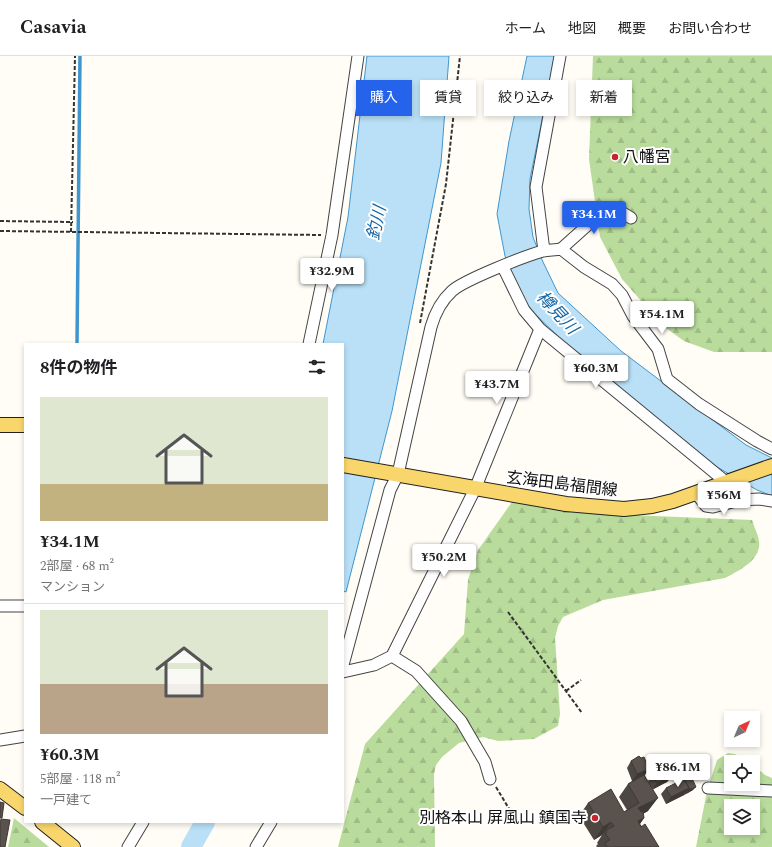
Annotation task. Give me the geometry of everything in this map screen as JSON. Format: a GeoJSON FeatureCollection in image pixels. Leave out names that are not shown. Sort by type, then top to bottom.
{"type":"FeatureCollection","features":[{"type":"Feature","properties":{"kind":"main road"},"geometry":{"type":"LineString","coordinates":[[0,425],[24,425]]}},
{"type":"Feature","properties":{"kind":"main road","name":"玄海田島福間線"},"geometry":{"type":"LineString","coordinates":[[344,465],[566,504],[624,509],[652,506],[696,493],[772,466]]}},
{"type":"Feature","properties":{"kind":"main road"},"geometry":{"type":"LineString","coordinates":[[0,789],[24,807]]}},
{"type":"Feature","properties":{"kind":"main road"},"geometry":{"type":"LineString","coordinates":[[48,824],[72,847]]}},
{"type":"Feature","properties":{"kind":"street"},"geometry":{"type":"LineString","coordinates":[[309,343],[332,235],[358,56]]}},
{"type":"Feature","properties":{"kind":"street"},"geometry":{"type":"LineString","coordinates":[[544,251],[536,187],[560,56]]}},
{"type":"Feature","properties":{"kind":"street"},"geometry":{"type":"LineString","coordinates":[[344,661],[390,490],[398,474],[435,313],[454,289],[470,280],[544,251],[561,250],[590,223],[623,212],[631,218]]}},
{"type":"Feature","properties":{"kind":"street"},"geometry":{"type":"LineString","coordinates":[[561,250],[584,267],[612,284],[622,295],[634,316],[658,349],[667,379],[699,404],[772,449]]}},
{"type":"Feature","properties":{"kind":"street"},"geometry":{"type":"LineString","coordinates":[[506,266],[524,310],[540,329],[730,480]]}},
{"type":"Feature","properties":{"kind":"street"},"geometry":{"type":"LineString","coordinates":[[344,672],[374,665],[392,656],[475,489],[540,329]]}},
{"type":"Feature","properties":{"kind":"street"},"geometry":{"type":"LineString","coordinates":[[696,493],[706,506],[713,508],[740,500],[759,499],[772,501]]}},
{"type":"Feature","properties":{"kind":"street"},"geometry":{"type":"LineString","coordinates":[[0,606],[24,606]]}},
{"type":"Feature","properties":{"kind":"street"},"geometry":{"type":"LineString","coordinates":[[392,656],[416,671],[461,721],[485,762],[490,778]]}},
{"type":"Feature","properties":{"kind":"street"},"geometry":{"type":"LineString","coordinates":[[0,740],[24,736]]}},
{"type":"Feature","properties":{"kind":"street"},"geometry":{"type":"LineString","coordinates":[[708,788],[772,791]]}},
{"type":"Feature","properties":{"kind":"street"},"geometry":{"type":"LineString","coordinates":[[128,847],[142,823]]}},
{"type":"Feature","properties":{"kind":"street"},"geometry":{"type":"LineString","coordinates":[[256,847],[270,823]]}},
{"type":"Feature","properties":{"kind":"path"},"geometry":{"type":"LineString","coordinates":[[71,232],[73,222],[75,56]]}},
{"type":"Feature","properties":{"kind":"path"},"geometry":{"type":"LineString","coordinates":[[419,326],[446,184],[460,56]]}},
{"type":"Feature","properties":{"kind":"path"},"geometry":{"type":"LineString","coordinates":[[0,221],[73,222]]}},
{"type":"Feature","properties":{"kind":"path"},"geometry":{"type":"LineString","coordinates":[[0,231],[332,235]]}},
{"type":"Feature","properties":{"kind":"path"},"geometry":{"type":"LineString","coordinates":[[508,612],[582,713]]}},
{"type":"Feature","properties":{"kind":"path"},"geometry":{"type":"LineString","coordinates":[[566,691],[581,680]]}},
{"type":"Feature","properties":{"kind":"path"},"geometry":{"type":"LineString","coordinates":[[490,778],[517,822]]}},
{"type":"Feature","properties":{"kind":"green space"},"geometry":{"type":"Polygon","coordinates":[[[593,56],[772,56],[772,352],[714,352],[684,341],[663,326],[622,279],[600,237],[589,159],[591,116],[632,116],[632,80],[592,80],[593,56]]]}},
{"type":"Feature","properties":{"kind":"green space"},"geometry":{"type":"Polygon","coordinates":[[[512,502],[581,513],[752,520],[759,541],[759,548],[757,554],[748,564],[725,578],[603,600],[563,617],[558,626],[555,638],[560,714],[558,726],[534,739],[498,741],[483,737],[459,743],[442,757],[436,765],[434,774],[435,847],[338,847],[365,744],[464,634],[468,580],[478,550],[512,502]]]}},
{"type":"Feature","properties":{"kind":"green space"},"geometry":{"type":"Polygon","coordinates":[[[728,753],[737,755],[725,755],[728,753]]]}},
{"type":"Feature","properties":{"kind":"green space"},"geometry":{"type":"Polygon","coordinates":[[[724,756],[724,791],[760,791],[760,771],[772,778],[772,847],[696,847],[707,791],[717,760],[724,756]]]}},
{"type":"Feature","properties":{"kind":"green space"},"geometry":{"type":"Polygon","coordinates":[[[14,818],[49,847],[8,847],[14,818]]]}},
{"type":"Feature","properties":{"kind":"water"},"geometry":{"type":"Polygon","coordinates":[[[367,56],[449,56],[447,80],[420,80],[420,116],[445,116],[441,163],[392,411],[346,592],[344,591],[344,343],[323,343],[348,217],[360,116],[412,116],[412,80],[364,80],[367,56]]]}},
{"type":"Feature","properties":{"kind":"water"},"geometry":{"type":"Polygon","coordinates":[[[527,56],[555,56],[550,80],[522,80],[527,56]]]}},
{"type":"Feature","properties":{"kind":"water","name":"樽見川"},"geometry":{"type":"Polygon","coordinates":[[[514,116],[543,116],[530,179],[529,209],[533,237],[558,293],[621,351],[746,445],[772,458],[772,496],[757,490],[717,467],[569,347],[533,312],[522,297],[512,276],[505,256],[497,214],[514,116]]]}},
{"type":"Feature","properties":{"kind":"building"},"geometry":{"type":"Polygon","coordinates":[[[639,756],[641,758],[644,757],[649,769],[637,774],[631,761],[639,756]]]}},
{"type":"Feature","properties":{"kind":"building"},"geometry":{"type":"Polygon","coordinates":[[[668,767],[672,776],[657,783],[653,774],[668,767]]]}},
{"type":"Feature","properties":{"kind":"building"},"geometry":{"type":"Polygon","coordinates":[[[689,772],[696,787],[688,790],[689,788],[682,776],[689,772]]]}},
{"type":"Feature","properties":{"kind":"building"},"geometry":{"type":"Polygon","coordinates":[[[644,775],[658,798],[638,808],[641,812],[643,811],[644,818],[638,821],[641,827],[645,824],[659,847],[607,847],[605,843],[610,840],[605,833],[607,832],[606,830],[614,826],[611,822],[603,827],[588,803],[611,789],[624,812],[639,803],[628,784],[644,775]]]}},
{"type":"Feature","properties":{"kind":"building"},"geometry":{"type":"Polygon","coordinates":[[[684,779],[689,788],[671,797],[666,788],[684,779]]]}},
{"type":"Feature","properties":{"kind":"building"},"geometry":{"type":"Polygon","coordinates":[[[0,802],[4,803],[2,818],[0,818],[0,802]]]}},
{"type":"Feature","properties":{"kind":"building"},"geometry":{"type":"Polygon","coordinates":[[[1,819],[10,820],[5,847],[0,847],[1,819]]]}},
{"type":"Feature","properties":{"kind":"waterway"},"geometry":{"type":"LineString","coordinates":[[77,343],[80,56]]}},
{"type":"Feature","properties":{"kind":"waterway","name":"釣川"},"geometry":{"type":"LineString","coordinates":[[191,847],[204,823]]}},
{"type":"Feature","properties":{"kind":"place","name":"八幡宮"},"geometry":{"type":"Point","coordinates":[615,157]}},
{"type":"Feature","properties":{"kind":"place","name":"別格本山 屏風山 鎮国寺"},"geometry":{"type":"Point","coordinates":[595,818]}}]}
